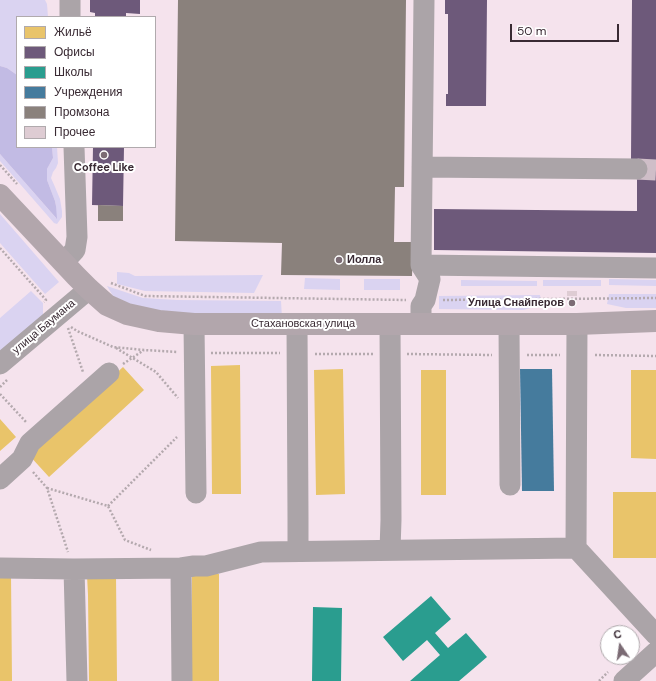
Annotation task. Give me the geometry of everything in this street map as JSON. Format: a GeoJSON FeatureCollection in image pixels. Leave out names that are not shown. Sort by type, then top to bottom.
{"type":"FeatureCollection","features":[{"type":"Feature","properties":{"kind":"main road","name":"Стахановская улица"},"geometry":{"type":"LineString","coordinates":[[0,195],[89,289],[107,305],[127,314],[159,321],[194,324],[577,324],[656,321]]}},
{"type":"Feature","properties":{"kind":"street"},"geometry":{"type":"LineString","coordinates":[[70,0],[70,16]]}},
{"type":"Feature","properties":{"kind":"street"},"geometry":{"type":"LineString","coordinates":[[421,324],[421,306],[425,300],[430,278],[421,265],[424,0]]}},
{"type":"Feature","properties":{"kind":"street"},"geometry":{"type":"LineString","coordinates":[[64,262],[75,250],[77,237],[74,148]]}},
{"type":"Feature","properties":{"kind":"street"},"geometry":{"type":"LineString","coordinates":[[422,168],[637,169]]}},
{"type":"Feature","properties":{"kind":"street"},"geometry":{"type":"LineString","coordinates":[[421,265],[656,268]]}},
{"type":"Feature","properties":{"kind":"street","name":"улица Баумана"},"geometry":{"type":"LineString","coordinates":[[0,364],[89,289]]}},
{"type":"Feature","properties":{"kind":"street"},"geometry":{"type":"LineString","coordinates":[[194,324],[196,493]]}},
{"type":"Feature","properties":{"kind":"street"},"geometry":{"type":"LineString","coordinates":[[297,324],[298,551]]}},
{"type":"Feature","properties":{"kind":"street"},"geometry":{"type":"LineString","coordinates":[[390,324],[390,550]]}},
{"type":"Feature","properties":{"kind":"street"},"geometry":{"type":"LineString","coordinates":[[509,324],[510,485]]}},
{"type":"Feature","properties":{"kind":"street"},"geometry":{"type":"LineString","coordinates":[[577,324],[576,548],[656,635]]}},
{"type":"Feature","properties":{"kind":"street"},"geometry":{"type":"LineString","coordinates":[[0,479],[22,459],[30,443],[109,373]]}},
{"type":"Feature","properties":{"kind":"street"},"geometry":{"type":"LineString","coordinates":[[0,568],[181,568],[206,566],[261,552],[576,548]]}},
{"type":"Feature","properties":{"kind":"street"},"geometry":{"type":"LineString","coordinates":[[181,568],[182,681]]}},
{"type":"Feature","properties":{"kind":"street"},"geometry":{"type":"LineString","coordinates":[[74,569],[77,681]]}},
{"type":"Feature","properties":{"kind":"street"},"geometry":{"type":"LineString","coordinates":[[628,680],[656,652]]}},
{"type":"Feature","properties":{"kind":"path"},"geometry":{"type":"LineString","coordinates":[[0,248],[46,300]]}},
{"type":"Feature","properties":{"kind":"path"},"geometry":{"type":"LineString","coordinates":[[110,283],[145,296],[425,300],[656,298]]}},
{"type":"Feature","properties":{"kind":"path"},"geometry":{"type":"LineString","coordinates":[[89,390],[67,323],[77,331],[114,346],[156,372],[195,420],[108,506]]}},
{"type":"Feature","properties":{"kind":"path"},"geometry":{"type":"LineString","coordinates":[[114,346],[144,350],[195,353],[656,356]]}},
{"type":"Feature","properties":{"kind":"path"},"geometry":{"type":"LineString","coordinates":[[109,373],[144,350]]}},
{"type":"Feature","properties":{"kind":"path"},"geometry":{"type":"LineString","coordinates":[[0,394],[39,435]]}},
{"type":"Feature","properties":{"kind":"path"},"geometry":{"type":"LineString","coordinates":[[22,459],[47,488],[74,569]]}},
{"type":"Feature","properties":{"kind":"path"},"geometry":{"type":"LineString","coordinates":[[47,488],[108,506],[125,540],[153,550]]}},
{"type":"Feature","properties":{"kind":"shaded area"},"geometry":{"type":"Polygon","coordinates":[[[0,0],[45,0],[47,4],[48,16],[16,16],[16,74],[7,68],[0,66],[0,0]]]}},
{"type":"Feature","properties":{"kind":"shaded area"},"geometry":{"type":"Polygon","coordinates":[[[0,66],[7,68],[16,74],[16,148],[52,148],[53,158],[47,169],[47,180],[55,201],[57,219],[0,154],[0,66]]]}},
{"type":"Feature","properties":{"kind":"shaded area"},"geometry":{"type":"Polygon","coordinates":[[[52,148],[57,148],[58,163],[51,178],[60,199],[62,211],[62,217],[57,224],[54,223],[0,161],[0,154],[56,218],[55,201],[47,180],[47,169],[53,158],[52,148]]]}},
{"type":"Feature","properties":{"kind":"shaded area"},"geometry":{"type":"Polygon","coordinates":[[[0,214],[59,282],[45,294],[0,243],[0,214]]]}},
{"type":"Feature","properties":{"kind":"shaded area"},"geometry":{"type":"Polygon","coordinates":[[[117,272],[129,273],[135,276],[263,275],[254,293],[145,291],[117,284],[117,272]]]}},
{"type":"Feature","properties":{"kind":"shaded area"},"geometry":{"type":"Polygon","coordinates":[[[305,278],[340,279],[340,290],[304,289],[305,278]]]}},
{"type":"Feature","properties":{"kind":"shaded area"},"geometry":{"type":"Polygon","coordinates":[[[364,279],[400,279],[400,290],[364,290],[364,279]]]}},
{"type":"Feature","properties":{"kind":"shaded area"},"geometry":{"type":"Polygon","coordinates":[[[609,279],[656,280],[656,286],[609,285],[609,279]]]}},
{"type":"Feature","properties":{"kind":"shaded area"},"geometry":{"type":"Polygon","coordinates":[[[461,280],[537,281],[537,286],[461,286],[461,280]]]}},
{"type":"Feature","properties":{"kind":"shaded area"},"geometry":{"type":"Polygon","coordinates":[[[543,280],[601,280],[601,286],[543,286],[543,280]]]}},
{"type":"Feature","properties":{"kind":"shaded area"},"geometry":{"type":"Polygon","coordinates":[[[107,286],[143,298],[177,300],[281,301],[282,318],[167,315],[138,308],[113,296],[107,286]]]}},
{"type":"Feature","properties":{"kind":"shaded area"},"geometry":{"type":"Polygon","coordinates":[[[31,291],[43,303],[43,315],[0,353],[0,318],[31,291]]]}},
{"type":"Feature","properties":{"kind":"shaded area"},"geometry":{"type":"Polygon","coordinates":[[[609,294],[656,294],[656,308],[626,308],[607,304],[609,294]]]}},
{"type":"Feature","properties":{"kind":"shaded area"},"geometry":{"type":"Polygon","coordinates":[[[540,295],[542,305],[523,310],[439,309],[439,296],[540,295]]]}},
{"type":"Feature","properties":{"kind":"building: Жильё"},"geometry":{"type":"Polygon","coordinates":[[[240,365],[241,494],[212,494],[211,366],[240,365]]]}},
{"type":"Feature","properties":{"kind":"building: Жильё"},"geometry":{"type":"Polygon","coordinates":[[[123,367],[144,390],[49,477],[28,454],[123,367]]]}},
{"type":"Feature","properties":{"kind":"building: Жильё"},"geometry":{"type":"Polygon","coordinates":[[[343,369],[345,494],[316,495],[314,370],[343,369]]]}},
{"type":"Feature","properties":{"kind":"building: Жильё"},"geometry":{"type":"Polygon","coordinates":[[[421,370],[446,370],[446,495],[421,495],[421,370]]]}},
{"type":"Feature","properties":{"kind":"building: Жильё"},"geometry":{"type":"Polygon","coordinates":[[[631,370],[656,370],[656,459],[631,458],[631,370]]]}},
{"type":"Feature","properties":{"kind":"building: Жильё"},"geometry":{"type":"Polygon","coordinates":[[[0,419],[16,437],[0,451],[0,419]]]}},
{"type":"Feature","properties":{"kind":"building: Жильё"},"geometry":{"type":"Polygon","coordinates":[[[613,492],[656,492],[656,558],[613,558],[613,492]]]}},
{"type":"Feature","properties":{"kind":"building: Жильё"},"geometry":{"type":"Polygon","coordinates":[[[192,574],[219,574],[219,681],[191,681],[192,574]]]}},
{"type":"Feature","properties":{"kind":"building: Жильё"},"geometry":{"type":"Polygon","coordinates":[[[0,575],[11,575],[12,681],[0,681],[0,575]]]}},
{"type":"Feature","properties":{"kind":"building: Жильё"},"geometry":{"type":"Polygon","coordinates":[[[87,575],[116,575],[117,681],[89,681],[87,575]]]}},
{"type":"Feature","properties":{"kind":"building: Офисы"},"geometry":{"type":"Polygon","coordinates":[[[90,0],[140,0],[140,14],[126,13],[126,16],[95,16],[95,13],[90,12],[90,0]]]}},
{"type":"Feature","properties":{"kind":"building: Офисы"},"geometry":{"type":"Polygon","coordinates":[[[445,0],[487,0],[486,106],[446,106],[446,94],[448,94],[448,14],[445,14],[445,0]]]}},
{"type":"Feature","properties":{"kind":"building: Офисы"},"geometry":{"type":"Polygon","coordinates":[[[632,0],[656,0],[656,253],[434,250],[434,209],[637,211],[637,161],[631,160],[632,0]]]}},
{"type":"Feature","properties":{"kind":"building: Офисы"},"geometry":{"type":"Polygon","coordinates":[[[93,148],[124,148],[123,206],[92,205],[93,148]]]}},
{"type":"Feature","properties":{"kind":"building: Школы"},"geometry":{"type":"Polygon","coordinates":[[[431,596],[451,619],[435,633],[448,648],[466,633],[487,657],[459,681],[410,681],[440,655],[427,640],[403,661],[383,637],[431,596]]]}},
{"type":"Feature","properties":{"kind":"building: Школы"},"geometry":{"type":"Polygon","coordinates":[[[313,607],[342,608],[341,681],[312,681],[313,607]]]}},
{"type":"Feature","properties":{"kind":"building: Учреждения"},"geometry":{"type":"Polygon","coordinates":[[[520,369],[552,369],[554,491],[522,491],[520,369]]]}},
{"type":"Feature","properties":{"kind":"building: Промзона"},"geometry":{"type":"Polygon","coordinates":[[[178,0],[406,0],[404,187],[395,187],[394,242],[413,242],[412,276],[281,275],[282,243],[175,241],[178,0]]]}},
{"type":"Feature","properties":{"kind":"building: Промзона"},"geometry":{"type":"Polygon","coordinates":[[[98,205],[123,206],[123,221],[98,221],[98,205]]]}},
{"type":"Feature","properties":{"kind":"building: Прочее"},"geometry":{"type":"Polygon","coordinates":[[[567,291],[577,291],[577,296],[567,296],[567,291]]]}},
{"type":"Feature","properties":{"kind":"tunnel"},"geometry":{"type":"LineString","coordinates":[[637,169],[656,170]]}},
{"type":"Feature","properties":{"kind":"place","name":"Coffee Like"},"geometry":{"type":"Point","coordinates":[104,155]}},
{"type":"Feature","properties":{"kind":"place","name":"Иолла"},"geometry":{"type":"Point","coordinates":[339,260]}},
{"type":"Feature","properties":{"kind":"place","name":"Улица Снайперов"},"geometry":{"type":"Point","coordinates":[572,303]}}]}
